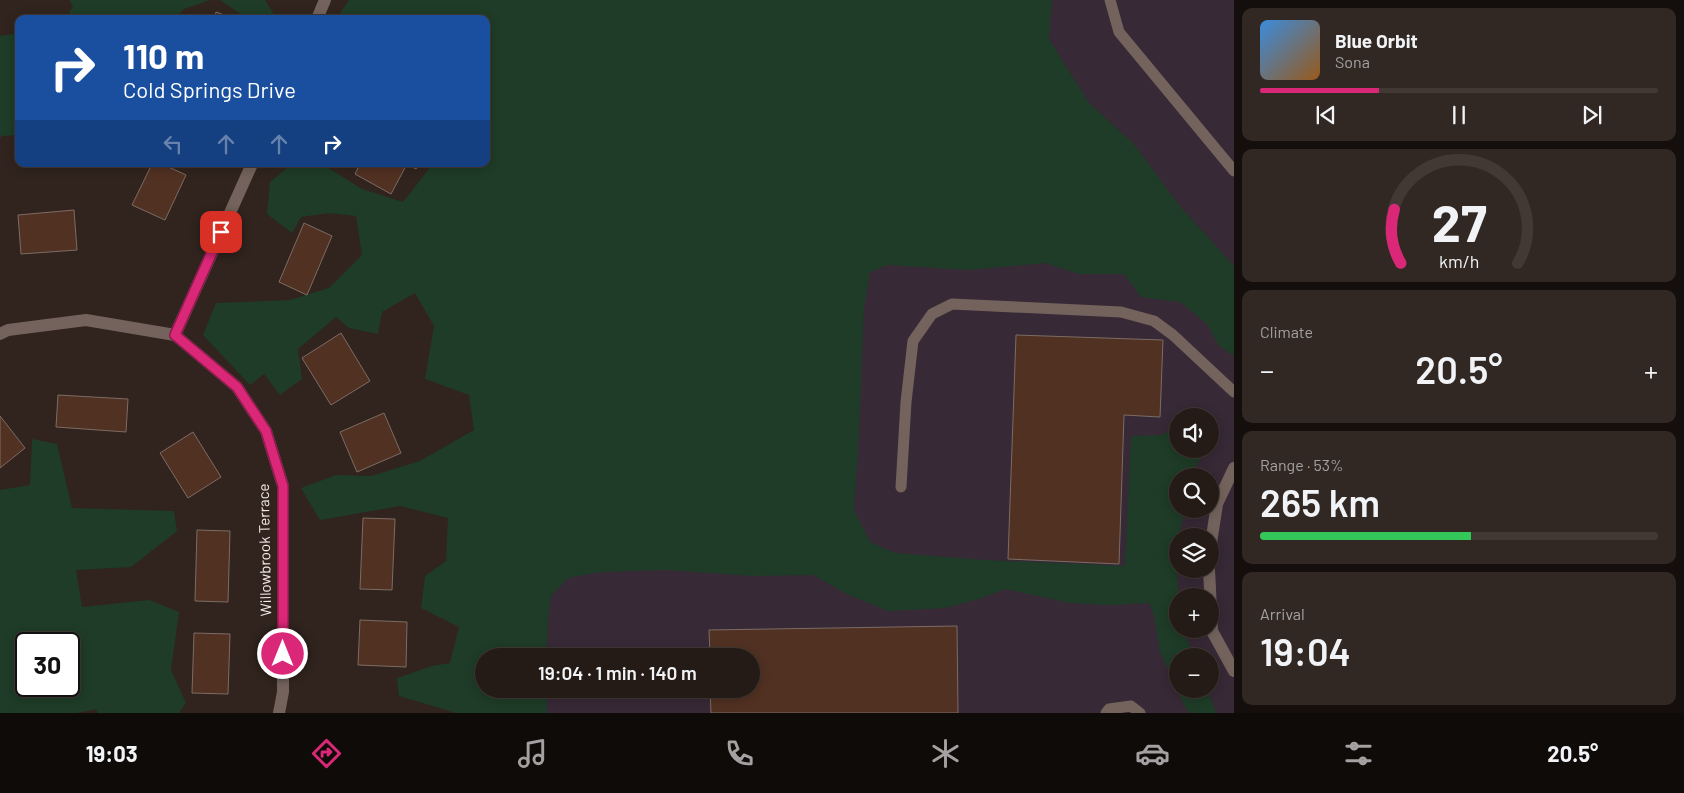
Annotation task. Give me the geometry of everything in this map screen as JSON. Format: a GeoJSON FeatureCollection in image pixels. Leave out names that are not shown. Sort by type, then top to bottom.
{"type":"FeatureCollection","features":[{"type":"Feature","properties":{"kind":"street"},"geometry":{"type":"LineString","coordinates":[[319,15],[325,0]]}},
{"type":"Feature","properties":{"kind":"street"},"geometry":{"type":"LineString","coordinates":[[0,334],[8,330],[86,320],[175,335],[251,167]]}},
{"type":"Feature","properties":{"kind":"street","name":"Willowbrook Terrace"},"geometry":{"type":"LineString","coordinates":[[175,335],[237,387],[266,431],[283,486],[283,692],[279,713]]}},
{"type":"Feature","properties":{"kind":"street"},"geometry":{"type":"LineString","coordinates":[[1213,528],[1217,504],[1234,468]]}},
{"type":"Feature","properties":{"kind":"street"},"geometry":{"type":"LineString","coordinates":[[1209,578],[1212,630],[1234,671]]}},
{"type":"Feature","properties":{"kind":"lane"},"geometry":{"type":"LineString","coordinates":[[1110,0],[1119,32],[1234,171]]}},
{"type":"Feature","properties":{"kind":"lane"},"geometry":{"type":"LineString","coordinates":[[901,488],[906,402],[913,341],[932,314],[952,304],[1121,312],[1154,321],[1173,335],[1234,392]]}},
{"type":"Feature","properties":{"kind":"lane"},"geometry":{"type":"LineString","coordinates":[[1106,713],[1109,709],[1131,706],[1140,713]]}},
{"type":"Feature","properties":{"kind":"shaded area"},"geometry":{"type":"Polygon","coordinates":[[[982,0],[1234,0],[1234,713],[514,713],[514,698],[760,698],[760,648],[514,648],[514,562],[841,225],[982,0]]]}},
{"type":"Feature","properties":{"kind":"green space"},"geometry":{"type":"Polygon","coordinates":[[[69,0],[210,0],[184,9],[178,15],[68,15],[73,6],[69,0]]]}},
{"type":"Feature","properties":{"kind":"green space"},"geometry":{"type":"Polygon","coordinates":[[[220,0],[265,0],[274,15],[242,15],[220,0]]]}},
{"type":"Feature","properties":{"kind":"green space"},"geometry":{"type":"Polygon","coordinates":[[[349,0],[1052,0],[1049,39],[1089,103],[1133,143],[1179,205],[1234,266],[1234,356],[1219,346],[1207,324],[1180,302],[1141,297],[1124,274],[1079,274],[1045,263],[968,270],[888,265],[870,272],[864,308],[854,510],[870,542],[895,553],[984,560],[1125,566],[1131,436],[1163,435],[1169,430],[1169,458],[1201,458],[1195,468],[1169,468],[1169,518],[1183,518],[1181,528],[1169,528],[1169,578],[1177,578],[1178,588],[1169,588],[1169,638],[1187,638],[1191,648],[1169,648],[1169,672],[1160,652],[1154,615],[1149,603],[1111,605],[1070,603],[1005,589],[982,598],[945,608],[888,611],[847,594],[813,575],[752,576],[669,570],[599,572],[568,578],[551,596],[547,648],[475,648],[475,698],[547,698],[547,713],[456,713],[399,696],[397,678],[432,666],[450,663],[459,627],[421,608],[425,576],[446,561],[448,518],[400,506],[320,520],[301,488],[336,475],[371,476],[420,461],[474,430],[469,395],[425,379],[434,326],[415,293],[382,312],[378,334],[349,328],[336,317],[298,349],[302,379],[280,395],[264,374],[250,385],[203,335],[216,303],[290,300],[329,288],[362,255],[356,216],[329,213],[301,217],[292,233],[267,214],[270,182],[288,167],[327,167],[362,189],[403,202],[431,167],[490,167],[490,15],[339,15],[349,0]]]}},
{"type":"Feature","properties":{"kind":"green space"},"geometry":{"type":"Polygon","coordinates":[[[15,34],[15,135],[2,136],[0,138],[0,36],[15,34]]]}},
{"type":"Feature","properties":{"kind":"green space"},"geometry":{"type":"Polygon","coordinates":[[[32,439],[57,444],[72,508],[174,511],[177,531],[131,567],[76,570],[82,607],[149,600],[179,612],[171,670],[186,703],[179,713],[98,713],[96,709],[77,713],[0,713],[0,490],[30,485],[32,439]]]}},
{"type":"Feature","properties":{"kind":"green space"},"geometry":{"type":"Polygon","coordinates":[[[1181,698],[1211,698],[1216,712],[1191,713],[1186,709],[1181,698]]]}},
{"type":"Feature","properties":{"kind":"building"},"geometry":{"type":"Polygon","coordinates":[[[151,167],[169,167],[186,175],[165,220],[132,205],[151,167]]]}},
{"type":"Feature","properties":{"kind":"building"},"geometry":{"type":"Polygon","coordinates":[[[358,167],[405,167],[391,194],[355,174],[358,167]]]}},
{"type":"Feature","properties":{"kind":"building"},"geometry":{"type":"Polygon","coordinates":[[[74,210],[77,250],[21,254],[18,215],[74,210]]]}},
{"type":"Feature","properties":{"kind":"building"},"geometry":{"type":"Polygon","coordinates":[[[304,223],[332,236],[307,295],[279,282],[304,223]]]}},
{"type":"Feature","properties":{"kind":"building"},"geometry":{"type":"Polygon","coordinates":[[[341,333],[370,381],[331,405],[302,358],[341,333]]]}},
{"type":"Feature","properties":{"kind":"building"},"geometry":{"type":"Polygon","coordinates":[[[1016,335],[1163,340],[1160,417],[1124,415],[1119,564],[1008,559],[1016,335]]]}},
{"type":"Feature","properties":{"kind":"building"},"geometry":{"type":"Polygon","coordinates":[[[58,395],[128,399],[126,432],[56,427],[58,395]]]}},
{"type":"Feature","properties":{"kind":"building"},"geometry":{"type":"Polygon","coordinates":[[[384,413],[401,453],[357,472],[340,432],[384,413]]]}},
{"type":"Feature","properties":{"kind":"building"},"geometry":{"type":"Polygon","coordinates":[[[0,416],[25,448],[0,468],[0,416]]]}},
{"type":"Feature","properties":{"kind":"building"},"geometry":{"type":"Polygon","coordinates":[[[193,432],[221,477],[188,498],[160,453],[193,432]]]}},
{"type":"Feature","properties":{"kind":"building"},"geometry":{"type":"Polygon","coordinates":[[[363,518],[395,519],[392,590],[360,589],[363,518]]]}},
{"type":"Feature","properties":{"kind":"building"},"geometry":{"type":"Polygon","coordinates":[[[197,530],[230,531],[228,602],[195,601],[197,530]]]}},
{"type":"Feature","properties":{"kind":"building"},"geometry":{"type":"Polygon","coordinates":[[[360,620],[407,622],[406,667],[358,665],[360,620]]]}},
{"type":"Feature","properties":{"kind":"building"},"geometry":{"type":"Polygon","coordinates":[[[957,626],[958,713],[711,713],[710,698],[760,698],[760,648],[710,648],[709,630],[957,626]]]}},
{"type":"Feature","properties":{"kind":"building"},"geometry":{"type":"Polygon","coordinates":[[[194,633],[230,634],[228,694],[192,693],[194,633]]]}},
{"type":"Feature","properties":{"kind":"route"},"geometry":{"type":"LineString","coordinates":[[221,232],[175,335],[237,387],[266,431],[283,486],[283,654]]}}]}
